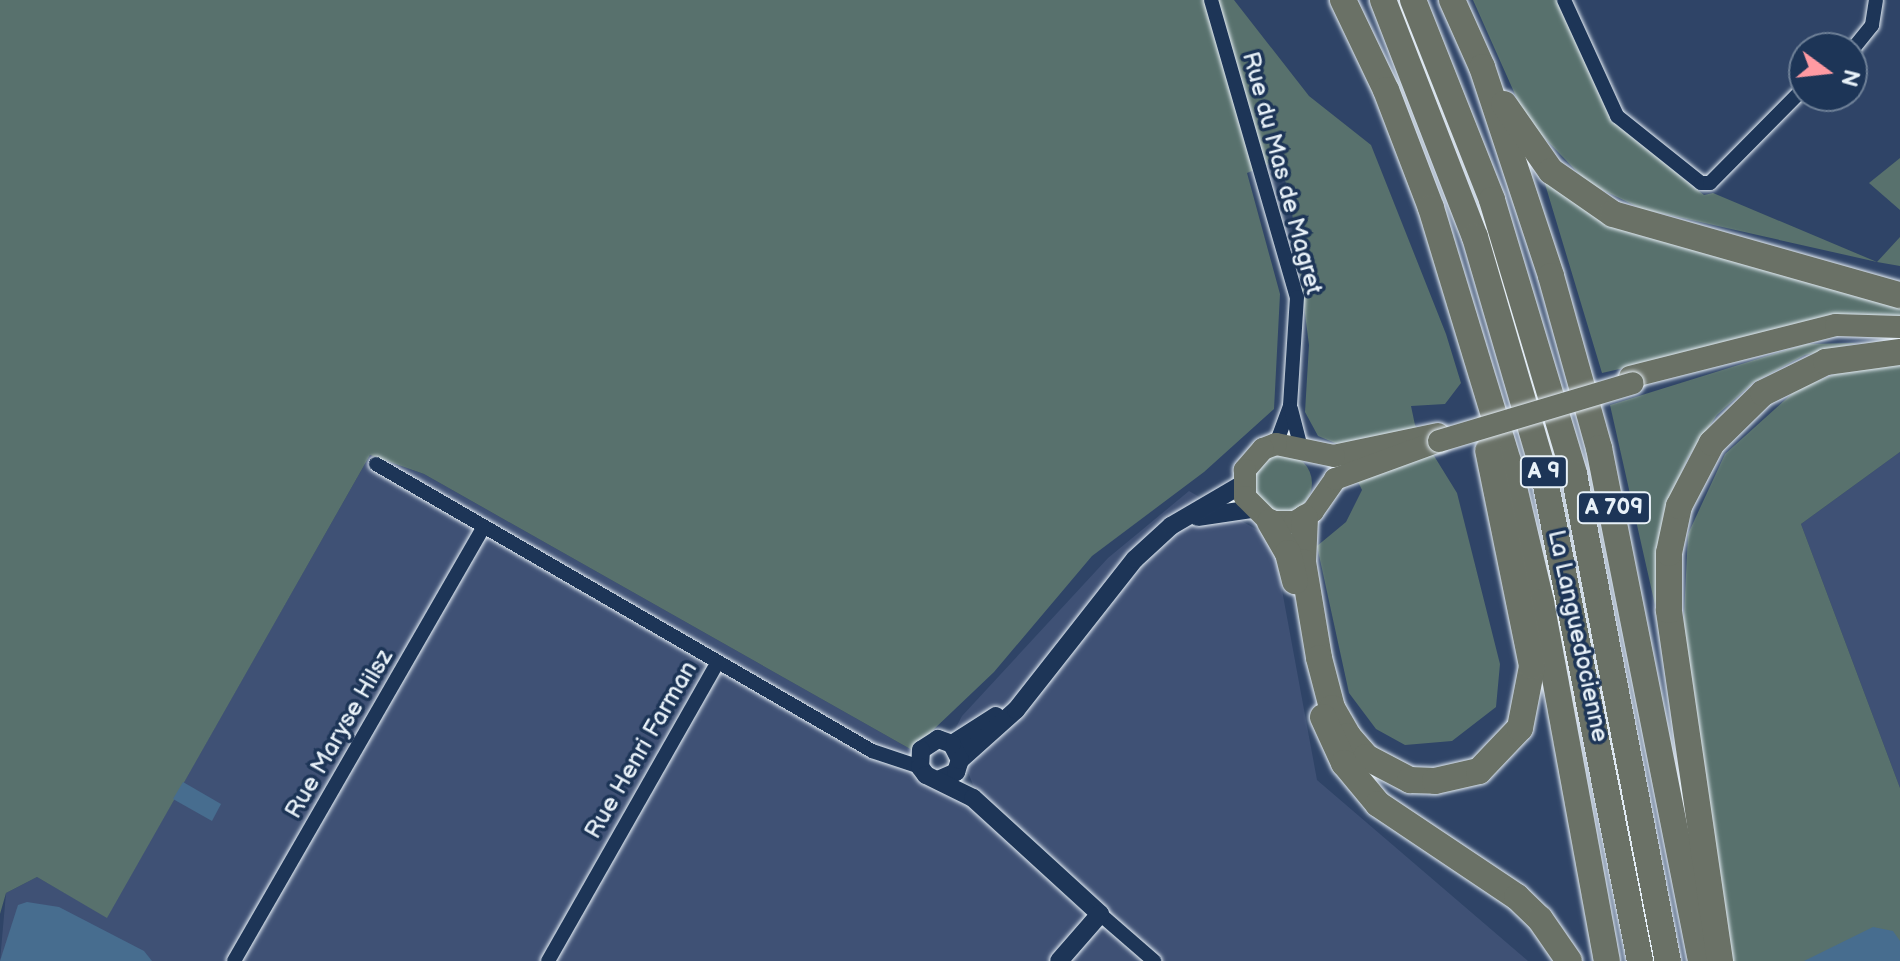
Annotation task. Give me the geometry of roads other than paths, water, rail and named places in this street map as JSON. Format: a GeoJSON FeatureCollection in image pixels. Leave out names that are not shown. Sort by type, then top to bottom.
{"type":"FeatureCollection","features":[{"type":"Feature","properties":{"kind":"highway"},"geometry":{"type":"LineString","coordinates":[[1343,0],[1396,114],[1456,281],[1508,462],[1541,602],[1607,961]]}},
{"type":"Feature","properties":{"kind":"highway","name":"La Languedocienne"},"geometry":{"type":"LineString","coordinates":[[1383,0],[1475,237],[1540,457],[1640,961]]}},
{"type":"Feature","properties":{"kind":"highway","name":"La Languedocienne"},"geometry":{"type":"LineString","coordinates":[[1413,0],[1492,200],[1574,474],[1668,961]]}},
{"type":"Feature","properties":{"kind":"highway","name":"A 709"},"geometry":{"type":"LineString","coordinates":[[1452,0],[1482,67],[1567,328],[1599,448],[1701,961]]}},
{"type":"Feature","properties":{"kind":"highway"},"geometry":{"type":"LineString","coordinates":[[1482,67],[1539,158],[1599,207],[1656,229],[1900,295]]}},
{"type":"Feature","properties":{"kind":"highway"},"geometry":{"type":"LineString","coordinates":[[1305,518],[1303,562],[1319,658],[1332,708],[1348,736],[1366,757],[1410,780],[1435,781],[1479,771],[1520,728],[1532,666],[1456,281]]}},
{"type":"Feature","properties":{"kind":"highway"},"geometry":{"type":"LineString","coordinates":[[1720,961],[1669,610],[1668,565],[1676,514],[1712,443],[1763,393],[1826,362],[1900,352]]}},
{"type":"Feature","properties":{"kind":"highway"},"geometry":{"type":"LineString","coordinates":[[1261,516],[1290,561],[1314,691],[1344,763],[1398,820],[1528,907],[1569,961]]}},
{"type":"Feature","properties":{"kind":"main road"},"geometry":{"type":"LineString","coordinates":[[1439,438],[1346,455],[1276,444],[1252,458],[1243,484],[1261,516],[1305,518],[1335,479],[1361,466],[1439,438],[1791,333],[1836,325],[1900,327]]}},
{"type":"Feature","properties":{"kind":"main road"},"geometry":{"type":"LineString","coordinates":[[1631,380],[1787,341],[1836,333],[1900,334]]}},
{"type":"Feature","properties":{"kind":"main road"},"geometry":{"type":"LineString","coordinates":[[1304,449],[1321,470],[1322,494]]}},
{"type":"Feature","properties":{"kind":"street","name":"Rue du Mas de Magret"},"geometry":{"type":"LineString","coordinates":[[1211,0],[1297,297],[1290,406],[1276,444]]}},
{"type":"Feature","properties":{"kind":"street"},"geometry":{"type":"LineString","coordinates":[[1564,0],[1617,116],[1701,183],[1710,183],[1788,104]]}},
{"type":"Feature","properties":{"kind":"street"},"geometry":{"type":"LineString","coordinates":[[1866,32],[1872,25],[1876,0]]}},
{"type":"Feature","properties":{"kind":"street","name":"Rue du Mas de Magret"},"geometry":{"type":"LineString","coordinates":[[1290,406],[1304,449]]}},
{"type":"Feature","properties":{"kind":"street"},"geometry":{"type":"LineString","coordinates":[[376,464],[452,505],[482,529],[717,664]]}},
{"type":"Feature","properties":{"kind":"street"},"geometry":{"type":"LineString","coordinates":[[938,780],[956,759],[1028,695],[1135,559],[1171,526],[1243,484]]}},
{"type":"Feature","properties":{"kind":"street"},"geometry":{"type":"LineString","coordinates":[[1191,517],[1261,516]]}},
{"type":"Feature","properties":{"kind":"street","name":"Rue Maryse Hilsz"},"geometry":{"type":"LineString","coordinates":[[234,961],[482,529]]}},
{"type":"Feature","properties":{"kind":"street","name":"Rue Henri Farman"},"geometry":{"type":"LineString","coordinates":[[548,961],[717,664],[861,745],[921,759]]}},
{"type":"Feature","properties":{"kind":"street"},"geometry":{"type":"LineString","coordinates":[[973,798],[956,759],[938,739],[921,759],[938,780],[973,798],[1154,961]]}},
{"type":"Feature","properties":{"kind":"street"},"geometry":{"type":"LineString","coordinates":[[1059,961],[1100,914]]}}]}
